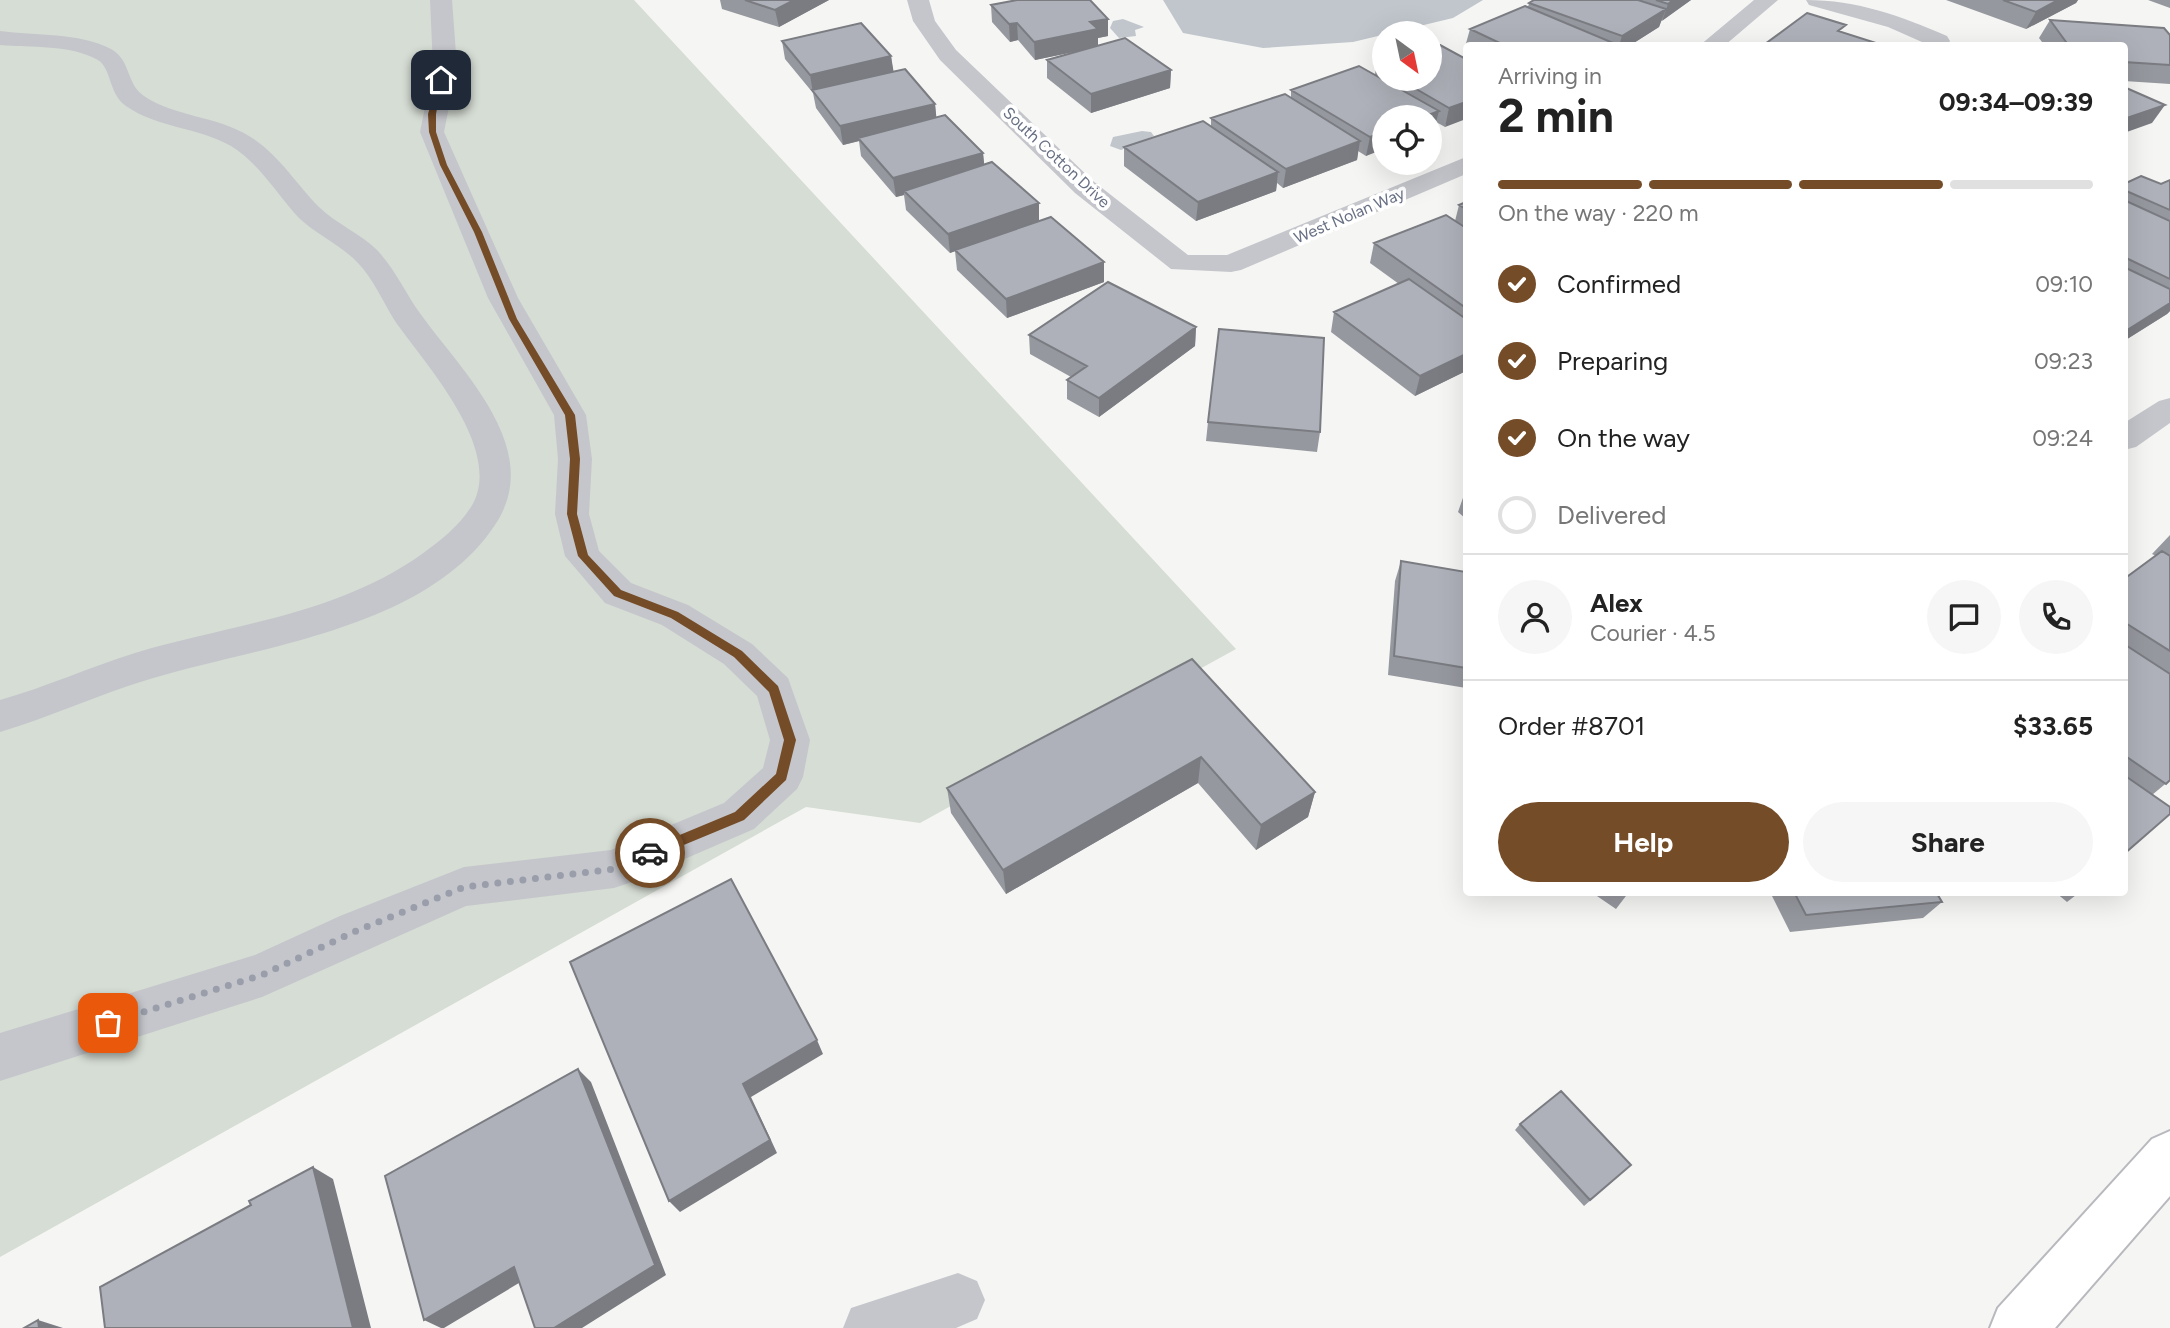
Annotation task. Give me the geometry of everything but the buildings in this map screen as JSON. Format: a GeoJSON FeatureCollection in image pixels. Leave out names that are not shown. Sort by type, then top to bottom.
{"type":"FeatureCollection","features":[{"type":"Feature","properties":{"kind":"main road"},"geometry":{"type":"LineString","coordinates":[[2018,1328],[2170,1157]]}},
{"type":"Feature","properties":{"kind":"street"},"geometry":{"type":"LineString","coordinates":[[0,1057],[262,975],[356,931],[464,887],[614,869],[739,816],[782,777],[790,740],[774,689],[738,654],[674,615],[618,593],[583,556],[572,514],[575,459],[570,415],[508,309],[478,232],[444,165],[432,132],[436,94],[446,66],[440,27],[441,0]]}},
{"type":"Feature","properties":{"kind":"street","name":"South Cotton Drive"},"geometry":{"type":"LineString","coordinates":[[918,0],[924,21],[948,55],[1084,187],[1181,263],[1231,264]]}},
{"type":"Feature","properties":{"kind":"street"},"geometry":{"type":"LineString","coordinates":[[1715,42],[1767,0]]}},
{"type":"Feature","properties":{"kind":"street"},"geometry":{"type":"LineString","coordinates":[[1817,0],[1896,22],[1939,41]]}},
{"type":"Feature","properties":{"kind":"street"},"geometry":{"type":"LineString","coordinates":[[0,38],[86,48],[109,57],[118,69],[119,81],[126,94],[142,106],[222,131],[243,143],[274,172],[308,212],[368,257],[419,334],[457,381],[496,463],[491,502],[464,540],[422,575],[369,603],[313,625],[220,645],[132,669],[0,716]]}},
{"type":"Feature","properties":{"kind":"street","name":"West Nolan Way"},"geometry":{"type":"LineString","coordinates":[[1231,264],[1463,166]]}},
{"type":"Feature","properties":{"kind":"street"},"geometry":{"type":"LineString","coordinates":[[871,1328],[958,1300]]}},
{"type":"Feature","properties":{"kind":"shaded area"},"geometry":{"type":"Polygon","coordinates":[[[0,0],[634,0],[1236,649],[920,823],[806,807],[0,1257],[0,0]]]}},
{"type":"Feature","properties":{"kind":"shaded area"},"geometry":{"type":"Polygon","coordinates":[[[1163,0],[1483,0],[1453,18],[1440,21],[1372,21],[1372,37],[1353,42],[1263,48],[1183,33],[1163,0]]]}},
{"type":"Feature","properties":{"kind":"shaded area"},"geometry":{"type":"Polygon","coordinates":[[[1123,19],[1144,27],[1135,30],[1136,36],[1119,38],[1110,28],[1113,21],[1123,19]]]}},
{"type":"Feature","properties":{"kind":"shaded area"},"geometry":{"type":"Polygon","coordinates":[[[1142,131],[1151,132],[1154,136],[1121,150],[1110,146],[1113,137],[1142,131]]]}},
{"type":"Feature","properties":{"kind":"way so far"},"geometry":{"type":"LineString","coordinates":[[108,1023],[262,975],[356,931],[464,887],[614,869],[650,853]]}},
{"type":"Feature","properties":{"kind":"route"},"geometry":{"type":"LineString","coordinates":[[441,80],[432,114],[432,132],[444,165],[478,232],[513,319],[570,415],[575,459],[572,514],[583,556],[618,593],[674,615],[738,654],[774,689],[790,740],[782,777],[739,816],[650,853]]}}]}
